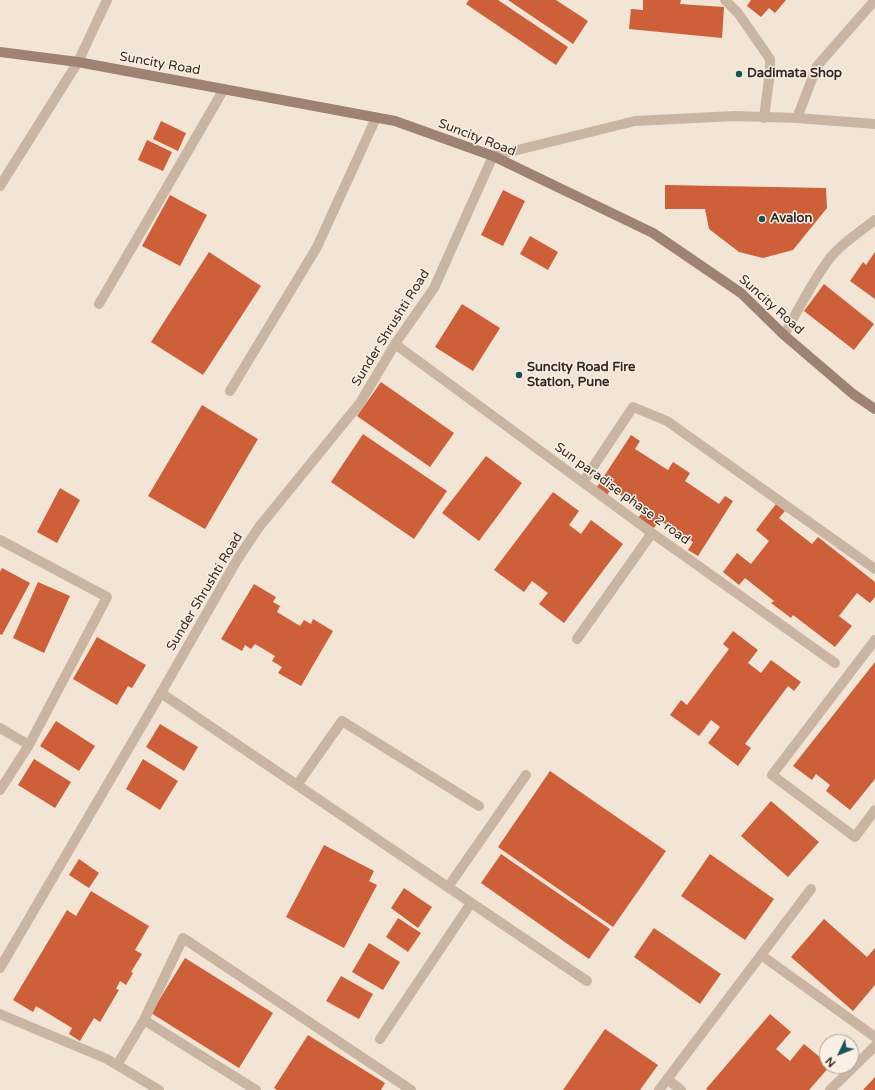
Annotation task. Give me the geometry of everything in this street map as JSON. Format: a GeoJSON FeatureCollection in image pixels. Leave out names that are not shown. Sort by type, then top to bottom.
{"type":"FeatureCollection","features":[{"type":"Feature","properties":{"kind":"street"},"geometry":{"type":"LineString","coordinates":[[0,186],[78,62],[107,0]]}},
{"type":"Feature","properties":{"kind":"street"},"geometry":{"type":"LineString","coordinates":[[725,0],[738,13],[770,60],[770,72],[764,118]]}},
{"type":"Feature","properties":{"kind":"street"},"geometry":{"type":"LineString","coordinates":[[797,118],[817,66],[875,0]]}},
{"type":"Feature","properties":{"kind":"street","name":"Suncity Road"},"geometry":{"type":"LineString","coordinates":[[0,52],[78,62],[395,121],[493,156],[653,233],[741,292],[784,335],[853,394],[875,409]]}},
{"type":"Feature","properties":{"kind":"street"},"geometry":{"type":"LineString","coordinates":[[99,304],[224,89]]}},
{"type":"Feature","properties":{"kind":"street"},"geometry":{"type":"LineString","coordinates":[[493,156],[635,121],[734,116],[797,118],[875,124]]}},
{"type":"Feature","properties":{"kind":"street"},"geometry":{"type":"LineString","coordinates":[[230,391],[317,247],[376,118]]}},
{"type":"Feature","properties":{"kind":"street","name":"Sunder Shrushti Road"},"geometry":{"type":"LineString","coordinates":[[0,968],[237,560],[259,527],[360,403],[395,344],[434,288],[493,156]]}},
{"type":"Feature","properties":{"kind":"street"},"geometry":{"type":"LineString","coordinates":[[784,335],[830,257],[875,220]]}},
{"type":"Feature","properties":{"kind":"street","name":"Sun paradise phase 2 road"},"geometry":{"type":"LineString","coordinates":[[395,344],[652,533],[835,663]]}},
{"type":"Feature","properties":{"kind":"street"},"geometry":{"type":"LineString","coordinates":[[583,482],[632,407],[667,421],[875,569]]}},
{"type":"Feature","properties":{"kind":"street"},"geometry":{"type":"LineString","coordinates":[[577,639],[652,533]]}},
{"type":"Feature","properties":{"kind":"street"},"geometry":{"type":"LineString","coordinates":[[0,540],[107,597],[29,745],[0,790]]}},
{"type":"Feature","properties":{"kind":"street"},"geometry":{"type":"LineString","coordinates":[[875,640],[772,776],[855,837],[875,810]]}},
{"type":"Feature","properties":{"kind":"street"},"geometry":{"type":"LineString","coordinates":[[161,692],[587,981]]}},
{"type":"Feature","properties":{"kind":"street"},"geometry":{"type":"LineString","coordinates":[[297,785],[342,721],[479,806]]}},
{"type":"Feature","properties":{"kind":"street"},"geometry":{"type":"LineString","coordinates":[[0,728],[29,745]]}},
{"type":"Feature","properties":{"kind":"street"},"geometry":{"type":"LineString","coordinates":[[448,887],[526,775]]}},
{"type":"Feature","properties":{"kind":"street"},"geometry":{"type":"LineString","coordinates":[[659,1090],[811,889]]}},
{"type":"Feature","properties":{"kind":"street"},"geometry":{"type":"LineString","coordinates":[[380,1039],[472,903]]}},
{"type":"Feature","properties":{"kind":"street"},"geometry":{"type":"LineString","coordinates":[[117,1064],[144,1020],[183,938],[399,1087],[411,1090]]}},
{"type":"Feature","properties":{"kind":"street"},"geometry":{"type":"LineString","coordinates":[[762,955],[875,1037]]}},
{"type":"Feature","properties":{"kind":"street"},"geometry":{"type":"LineString","coordinates":[[0,1014],[117,1064],[159,1090]]}},
{"type":"Feature","properties":{"kind":"street"},"geometry":{"type":"LineString","coordinates":[[144,1020],[256,1090]]}},
{"type":"Feature","properties":{"kind":"street"},"geometry":{"type":"LineString","coordinates":[[830,1090],[875,1046]]}},
{"type":"Feature","properties":{"kind":"street"},"geometry":{"type":"LineString","coordinates":[[667,1079],[681,1090]]}},
{"type":"Feature","properties":{"kind":"building"},"geometry":{"type":"Polygon","coordinates":[[[469,0],[498,0],[568,47],[556,65],[466,4],[469,0]]]}},
{"type":"Feature","properties":{"kind":"building"},"geometry":{"type":"Polygon","coordinates":[[[508,0],[556,0],[588,21],[573,44],[508,0]]]}},
{"type":"Feature","properties":{"kind":"building"},"geometry":{"type":"Polygon","coordinates":[[[643,0],[681,0],[680,4],[724,7],[722,38],[629,29],[631,9],[643,10],[643,0]]]}},
{"type":"Feature","properties":{"kind":"building"},"geometry":{"type":"Polygon","coordinates":[[[751,0],[786,0],[775,13],[769,8],[761,17],[747,6],[751,0]]]}},
{"type":"Feature","properties":{"kind":"building"},"geometry":{"type":"Polygon","coordinates":[[[161,121],[186,133],[178,151],[153,139],[161,121]]]}},
{"type":"Feature","properties":{"kind":"building"},"geometry":{"type":"Polygon","coordinates":[[[147,140],[172,152],[163,171],[138,160],[147,140]]]}},
{"type":"Feature","properties":{"kind":"building","name":"Avalon"},"geometry":{"type":"Polygon","coordinates":[[[665,185],[826,188],[827,208],[793,250],[763,258],[739,252],[709,229],[705,209],[665,209],[665,185]]]}},
{"type":"Feature","properties":{"kind":"building"},"geometry":{"type":"Polygon","coordinates":[[[503,190],[525,201],[503,246],[481,235],[503,190]]]}},
{"type":"Feature","properties":{"kind":"building"},"geometry":{"type":"Polygon","coordinates":[[[170,195],[207,215],[180,266],[142,246],[170,195]]]}},
{"type":"Feature","properties":{"kind":"building"},"geometry":{"type":"Polygon","coordinates":[[[530,236],[558,252],[548,270],[520,254],[530,236]]]}},
{"type":"Feature","properties":{"kind":"building"},"geometry":{"type":"Polygon","coordinates":[[[209,252],[261,286],[203,375],[151,342],[209,252]]]}},
{"type":"Feature","properties":{"kind":"building"},"geometry":{"type":"Polygon","coordinates":[[[875,252],[875,299],[850,281],[863,262],[866,265],[875,252]]]}},
{"type":"Feature","properties":{"kind":"building"},"geometry":{"type":"Polygon","coordinates":[[[824,284],[874,324],[854,350],[804,311],[824,284]]]}},
{"type":"Feature","properties":{"kind":"building"},"geometry":{"type":"Polygon","coordinates":[[[462,304],[500,328],[473,371],[435,347],[462,304]]]}},
{"type":"Feature","properties":{"kind":"building"},"geometry":{"type":"Polygon","coordinates":[[[381,382],[454,433],[430,467],[357,416],[381,382]]]}},
{"type":"Feature","properties":{"kind":"building"},"geometry":{"type":"Polygon","coordinates":[[[202,405],[258,439],[205,529],[148,496],[202,405]]]}},
{"type":"Feature","properties":{"kind":"building"},"geometry":{"type":"Polygon","coordinates":[[[363,434],[447,491],[414,539],[331,482],[363,434]]]}},
{"type":"Feature","properties":{"kind":"building"},"geometry":{"type":"Polygon","coordinates":[[[631,435],[640,441],[635,449],[668,470],[673,462],[690,473],[685,481],[719,504],[725,496],[733,501],[698,556],[688,550],[693,542],[659,520],[654,528],[638,518],[644,510],[611,489],[606,497],[595,490],[631,435]]]}},
{"type":"Feature","properties":{"kind":"building"},"geometry":{"type":"Polygon","coordinates":[[[486,456],[522,483],[479,541],[442,513],[486,456]]]}},
{"type":"Feature","properties":{"kind":"building"},"geometry":{"type":"Polygon","coordinates":[[[60,488],[80,500],[57,543],[37,532],[60,488]]]}},
{"type":"Feature","properties":{"kind":"building"},"geometry":{"type":"Polygon","coordinates":[[[553,492],[579,511],[569,525],[581,534],[591,520],[623,544],[564,623],[539,604],[548,593],[532,581],[524,592],[494,570],[553,492]]]}},
{"type":"Feature","properties":{"kind":"building"},"geometry":{"type":"Polygon","coordinates":[[[776,504],[785,511],[779,518],[812,544],[818,537],[875,582],[875,597],[870,603],[857,593],[839,616],[852,626],[835,647],[793,615],[791,618],[771,603],[774,601],[745,578],[739,585],[723,572],[737,553],[751,564],[769,541],[756,530],[776,504]]]}},
{"type":"Feature","properties":{"kind":"building"},"geometry":{"type":"Polygon","coordinates":[[[2,568],[30,583],[2,635],[0,634],[0,572],[2,568]]]}},
{"type":"Feature","properties":{"kind":"building"},"geometry":{"type":"Polygon","coordinates":[[[38,582],[70,596],[44,653],[13,638],[38,582]]]}},
{"type":"Feature","properties":{"kind":"building"},"geometry":{"type":"Polygon","coordinates":[[[254,584],[276,597],[273,602],[280,606],[277,612],[300,626],[304,620],[311,624],[313,619],[333,631],[301,686],[278,673],[282,667],[272,661],[275,656],[255,644],[251,649],[245,645],[242,651],[221,639],[254,584]]]}},
{"type":"Feature","properties":{"kind":"building"},"geometry":{"type":"Polygon","coordinates":[[[733,631],[758,650],[748,663],[761,673],[771,660],[801,682],[794,691],[788,686],[745,744],[751,748],[738,766],[708,743],[720,727],[711,720],[699,736],[670,715],[681,700],[687,705],[729,649],[723,644],[733,631]]]}},
{"type":"Feature","properties":{"kind":"building"},"geometry":{"type":"Polygon","coordinates":[[[97,637],[146,665],[132,688],[128,686],[117,705],[73,679],[97,637]]]}},
{"type":"Feature","properties":{"kind":"building"},"geometry":{"type":"Polygon","coordinates":[[[875,662],[875,779],[850,810],[826,791],[830,785],[816,774],[812,780],[793,766],[875,662]]]}},
{"type":"Feature","properties":{"kind":"building"},"geometry":{"type":"Polygon","coordinates":[[[56,721],[95,746],[79,771],[40,746],[56,721]]]}},
{"type":"Feature","properties":{"kind":"building"},"geometry":{"type":"Polygon","coordinates":[[[160,724],[198,747],[184,771],[146,747],[160,724]]]}},
{"type":"Feature","properties":{"kind":"building"},"geometry":{"type":"Polygon","coordinates":[[[34,759],[71,782],[55,808],[18,785],[34,759]]]}},
{"type":"Feature","properties":{"kind":"building"},"geometry":{"type":"Polygon","coordinates":[[[143,759],[178,781],[160,810],[126,789],[143,759]]]}},
{"type":"Feature","properties":{"kind":"building"},"geometry":{"type":"Polygon","coordinates":[[[550,771],[666,851],[613,927],[498,847],[550,771]]]}},
{"type":"Feature","properties":{"kind":"building"},"geometry":{"type":"Polygon","coordinates":[[[771,801],[819,842],[788,877],[741,836],[771,801]]]}},
{"type":"Feature","properties":{"kind":"building"},"geometry":{"type":"Polygon","coordinates":[[[324,845],[374,871],[369,881],[377,885],[344,948],[286,917],[324,845]]]}},
{"type":"Feature","properties":{"kind":"building"},"geometry":{"type":"Polygon","coordinates":[[[501,854],[610,929],[589,959],[481,883],[501,854]]]}},
{"type":"Feature","properties":{"kind":"building"},"geometry":{"type":"Polygon","coordinates":[[[710,854],[774,899],[745,940],[681,896],[710,854]]]}},
{"type":"Feature","properties":{"kind":"building"},"geometry":{"type":"Polygon","coordinates":[[[79,859],[99,873],[89,888],[69,875],[79,859]]]}},
{"type":"Feature","properties":{"kind":"building"},"geometry":{"type":"Polygon","coordinates":[[[404,888],[432,907],[418,928],[391,908],[404,888]]]}},
{"type":"Feature","properties":{"kind":"building"},"geometry":{"type":"Polygon","coordinates":[[[91,891],[149,926],[135,950],[142,954],[131,972],[133,973],[126,985],[120,981],[116,989],[119,990],[100,1022],[94,1018],[80,1041],[69,1034],[72,1028],[36,1006],[33,1012],[13,1000],[67,910],[76,916],[91,891]]]}},
{"type":"Feature","properties":{"kind":"building"},"geometry":{"type":"Polygon","coordinates":[[[398,918],[421,933],[408,952],[386,937],[398,918]]]}},
{"type":"Feature","properties":{"kind":"building"},"geometry":{"type":"Polygon","coordinates":[[[824,919],[867,957],[875,948],[875,985],[853,1011],[791,957],[824,919]]]}},
{"type":"Feature","properties":{"kind":"building"},"geometry":{"type":"Polygon","coordinates":[[[654,928],[721,974],[700,1004],[634,957],[654,928]]]}},
{"type":"Feature","properties":{"kind":"building"},"geometry":{"type":"Polygon","coordinates":[[[369,943],[400,962],[383,990],[352,972],[369,943]]]}},
{"type":"Feature","properties":{"kind":"building"},"geometry":{"type":"Polygon","coordinates":[[[185,958],[273,1013],[239,1068],[151,1013],[185,958]]]}},
{"type":"Feature","properties":{"kind":"building"},"geometry":{"type":"Polygon","coordinates":[[[341,976],[373,994],[359,1019],[326,1001],[341,976]]]}},
{"type":"Feature","properties":{"kind":"building"},"geometry":{"type":"Polygon","coordinates":[[[770,1014],[791,1032],[776,1049],[790,1061],[804,1044],[819,1056],[819,1074],[823,1074],[809,1090],[706,1089],[770,1014]]]}},
{"type":"Feature","properties":{"kind":"building"},"geometry":{"type":"Polygon","coordinates":[[[605,1029],[658,1065],[640,1090],[563,1090],[605,1029]]]}},
{"type":"Feature","properties":{"kind":"building"},"geometry":{"type":"Polygon","coordinates":[[[308,1035],[385,1083],[381,1090],[277,1090],[274,1088],[308,1035]]]}},
{"type":"Feature","properties":{"kind":"building"},"geometry":{"type":"Polygon","coordinates":[[[875,1077],[875,1090],[863,1090],[875,1077]]]}},
{"type":"Feature","properties":{"kind":"place","name":"Dadimata Shop"},"geometry":{"type":"Point","coordinates":[739,74]}},
{"type":"Feature","properties":{"kind":"place","name":"Avalon"},"geometry":{"type":"Point","coordinates":[762,219]}},
{"type":"Feature","properties":{"kind":"place","name":"Suncity Road Fire Station, Pune"},"geometry":{"type":"Point","coordinates":[519,375]}}]}
